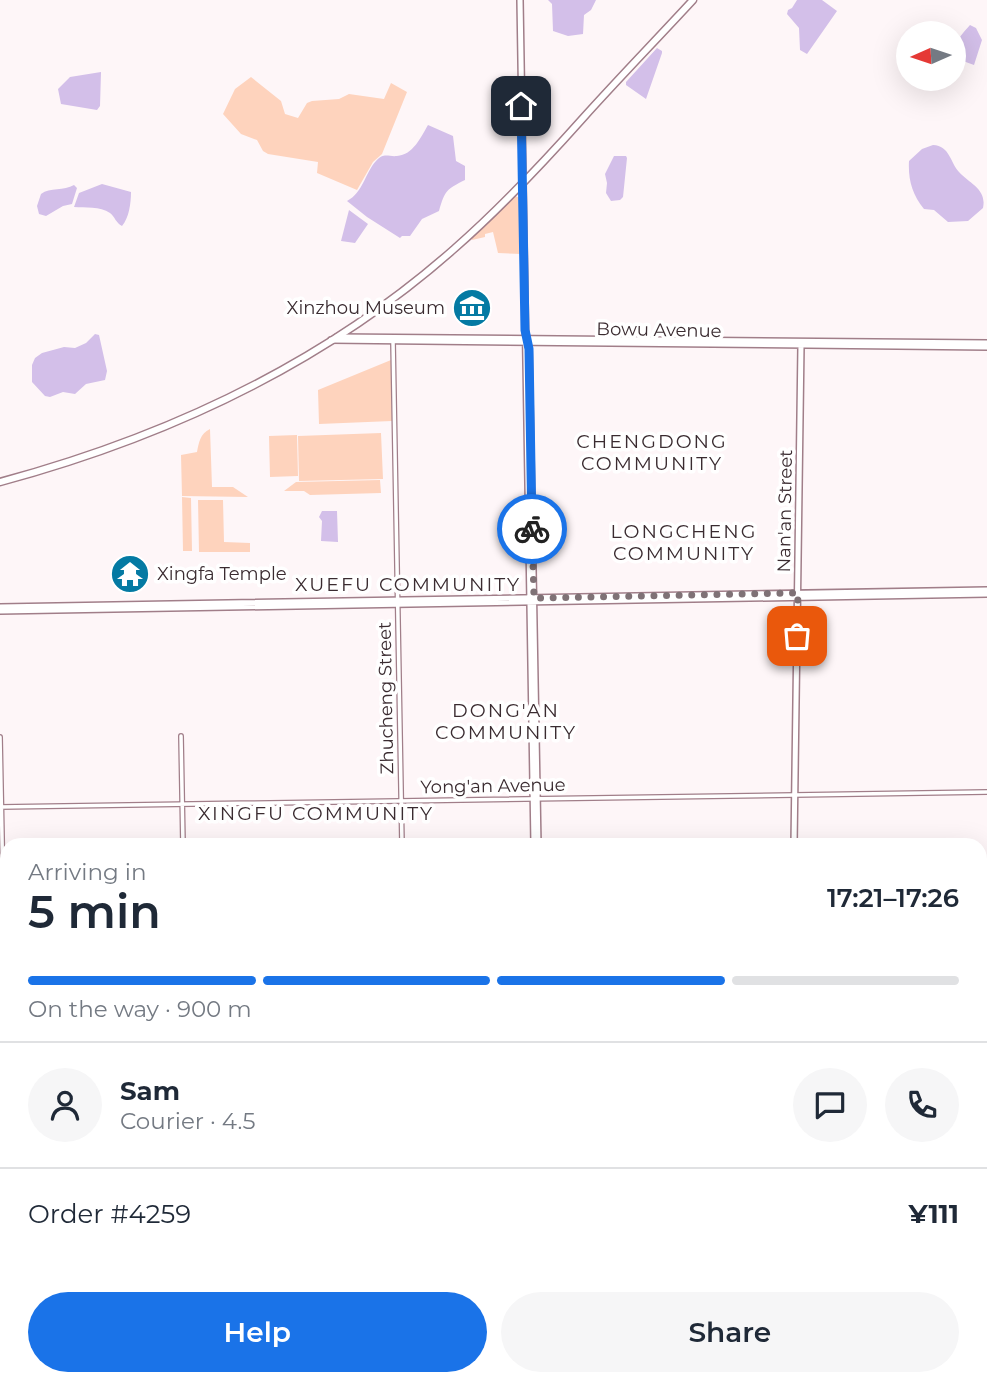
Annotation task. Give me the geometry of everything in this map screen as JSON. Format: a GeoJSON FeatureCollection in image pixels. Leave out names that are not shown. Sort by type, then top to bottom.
{"type":"FeatureCollection","features":[{"type":"Feature","properties":{"kind":"highway"},"geometry":{"type":"LineString","coordinates":[[0,482],[83,458],[177,423],[251,388],[334,339],[442,260],[521,185],[693,0]]}},
{"type":"Feature","properties":{"kind":"main road"},"geometry":{"type":"LineString","coordinates":[[520,0],[521,185],[526,340],[529,349],[536,838]]}},
{"type":"Feature","properties":{"kind":"main road","name":"Bowu Avenue"},"geometry":{"type":"LineString","coordinates":[[334,339],[987,345]]}},
{"type":"Feature","properties":{"kind":"main road","name":"Bowu Avenue"},"geometry":{"type":"LineString","coordinates":[[334,339],[987,345]]}},
{"type":"Feature","properties":{"kind":"main road","name":"Nan'an Street"},"geometry":{"type":"LineString","coordinates":[[794,838],[801,345]]}},
{"type":"Feature","properties":{"kind":"main road"},"geometry":{"type":"LineString","coordinates":[[0,609],[987,592]]}},
{"type":"Feature","properties":{"kind":"street","name":"Zhucheng Street"},"geometry":{"type":"LineString","coordinates":[[393,341],[402,838]]}},
{"type":"Feature","properties":{"kind":"street"},"geometry":{"type":"LineString","coordinates":[[181,736],[183,838]]}},
{"type":"Feature","properties":{"kind":"street"},"geometry":{"type":"LineString","coordinates":[[0,737],[2,838]]}},
{"type":"Feature","properties":{"kind":"street","name":"Yong'an Avenue"},"geometry":{"type":"LineString","coordinates":[[1,807],[987,792]]}},
{"type":"Feature","properties":{"kind":"shaded area"},"geometry":{"type":"Polygon","coordinates":[[[548,0],[596,0],[591,10],[584,15],[583,34],[568,36],[553,31],[552,4],[548,0]]]}},
{"type":"Feature","properties":{"kind":"shaded area"},"geometry":{"type":"Polygon","coordinates":[[[797,0],[822,0],[837,11],[807,54],[800,50],[799,28],[787,14],[797,0]]]}},
{"type":"Feature","properties":{"kind":"shaded area"},"geometry":{"type":"Polygon","coordinates":[[[970,25],[976,28],[982,40],[974,65],[966,62],[966,30],[970,25]]]}},
{"type":"Feature","properties":{"kind":"shaded area"},"geometry":{"type":"Polygon","coordinates":[[[657,48],[662,53],[646,99],[626,85],[626,82],[657,48]]]}},
{"type":"Feature","properties":{"kind":"shaded area"},"geometry":{"type":"Polygon","coordinates":[[[101,72],[100,106],[97,110],[61,104],[58,89],[70,77],[101,72]]]}},
{"type":"Feature","properties":{"kind":"shaded area"},"geometry":{"type":"Polygon","coordinates":[[[251,77],[281,101],[285,114],[298,118],[307,103],[312,101],[339,99],[349,94],[384,99],[391,83],[407,92],[382,154],[373,162],[357,190],[317,173],[318,162],[268,154],[257,140],[241,134],[223,114],[235,89],[251,77]]]}},
{"type":"Feature","properties":{"kind":"shaded area"},"geometry":{"type":"Polygon","coordinates":[[[428,125],[453,136],[456,161],[465,166],[465,180],[448,191],[439,211],[422,219],[410,236],[400,238],[347,201],[357,193],[379,158],[408,152],[416,145],[428,125]]]}},
{"type":"Feature","properties":{"kind":"shaded area"},"geometry":{"type":"Polygon","coordinates":[[[933,145],[943,148],[959,172],[980,191],[984,201],[983,208],[968,221],[948,222],[934,210],[924,209],[914,192],[909,161],[922,149],[933,145]]]}},
{"type":"Feature","properties":{"kind":"shaded area"},"geometry":{"type":"Polygon","coordinates":[[[614,156],[627,158],[623,197],[611,201],[606,193],[605,174],[614,156]]]}},
{"type":"Feature","properties":{"kind":"shaded area"},"geometry":{"type":"Polygon","coordinates":[[[102,184],[131,192],[129,210],[122,226],[106,211],[74,207],[79,193],[102,184]]]}},
{"type":"Feature","properties":{"kind":"shaded area"},"geometry":{"type":"Polygon","coordinates":[[[74,185],[77,188],[72,204],[46,216],[39,214],[37,206],[41,194],[74,185]]]}},
{"type":"Feature","properties":{"kind":"shaded area"},"geometry":{"type":"Polygon","coordinates":[[[515,196],[520,198],[521,254],[498,253],[493,232],[472,240],[470,237],[515,196]]]}},
{"type":"Feature","properties":{"kind":"shaded area"},"geometry":{"type":"Polygon","coordinates":[[[349,210],[368,224],[355,243],[341,241],[349,210]]]}},
{"type":"Feature","properties":{"kind":"shaded area"},"geometry":{"type":"Polygon","coordinates":[[[95,334],[99,335],[107,371],[105,380],[86,384],[75,394],[63,392],[45,396],[32,382],[32,365],[35,358],[42,353],[64,347],[75,348],[86,343],[95,334]]]}},
{"type":"Feature","properties":{"kind":"shaded area"},"geometry":{"type":"Polygon","coordinates":[[[391,360],[392,421],[319,424],[318,390],[391,360]]]}},
{"type":"Feature","properties":{"kind":"shaded area"},"geometry":{"type":"Polygon","coordinates":[[[210,429],[212,487],[233,487],[248,497],[182,496],[181,455],[197,452],[202,436],[210,429]]]}},
{"type":"Feature","properties":{"kind":"shaded area"},"geometry":{"type":"Polygon","coordinates":[[[381,433],[383,479],[299,481],[298,436],[381,433]]]}},
{"type":"Feature","properties":{"kind":"shaded area"},"geometry":{"type":"Polygon","coordinates":[[[297,435],[298,476],[270,477],[269,436],[297,435]]]}},
{"type":"Feature","properties":{"kind":"shaded area"},"geometry":{"type":"Polygon","coordinates":[[[380,480],[381,493],[310,495],[304,491],[284,491],[296,482],[380,480]]]}},
{"type":"Feature","properties":{"kind":"shaded area"},"geometry":{"type":"Polygon","coordinates":[[[182,497],[191,498],[192,551],[183,551],[182,497]]]}},
{"type":"Feature","properties":{"kind":"shaded area"},"geometry":{"type":"Polygon","coordinates":[[[198,500],[223,500],[224,542],[250,543],[250,552],[199,552],[198,500]]]}},
{"type":"Feature","properties":{"kind":"shaded area"},"geometry":{"type":"Polygon","coordinates":[[[322,511],[337,511],[338,542],[321,541],[322,521],[319,517],[322,511]]]}},
{"type":"Feature","properties":{"kind":"way so far"},"geometry":{"type":"LineString","coordinates":[[532,529],[534,598],[798,593],[797,636]]}},
{"type":"Feature","properties":{"kind":"place","name":"Xinzhou Museum"},"geometry":{"type":"Point","coordinates":[472,308]}},
{"type":"Feature","properties":{"kind":"place","name":"Xingfa Temple"},"geometry":{"type":"Point","coordinates":[130,574]}},
{"type":"Feature","properties":{"kind":"district","name":"CHENGDONG COMMUNITY"},"geometry":{"type":"Point","coordinates":[652,452]}},
{"type":"Feature","properties":{"kind":"district","name":"LONGCHENG COMMUNITY"},"geometry":{"type":"Point","coordinates":[684,542]}},
{"type":"Feature","properties":{"kind":"district","name":"XUEFU COMMUNITY"},"geometry":{"type":"Point","coordinates":[408,584]}},
{"type":"Feature","properties":{"kind":"district","name":"DONG'AN COMMUNITY"},"geometry":{"type":"Point","coordinates":[506,721]}},
{"type":"Feature","properties":{"kind":"district","name":"XINGFU COMMUNITY"},"geometry":{"type":"Point","coordinates":[316,813]}},
{"type":"Feature","properties":{"kind":"route"},"geometry":{"type":"LineString","coordinates":[[521,106],[532,529]]}}]}
